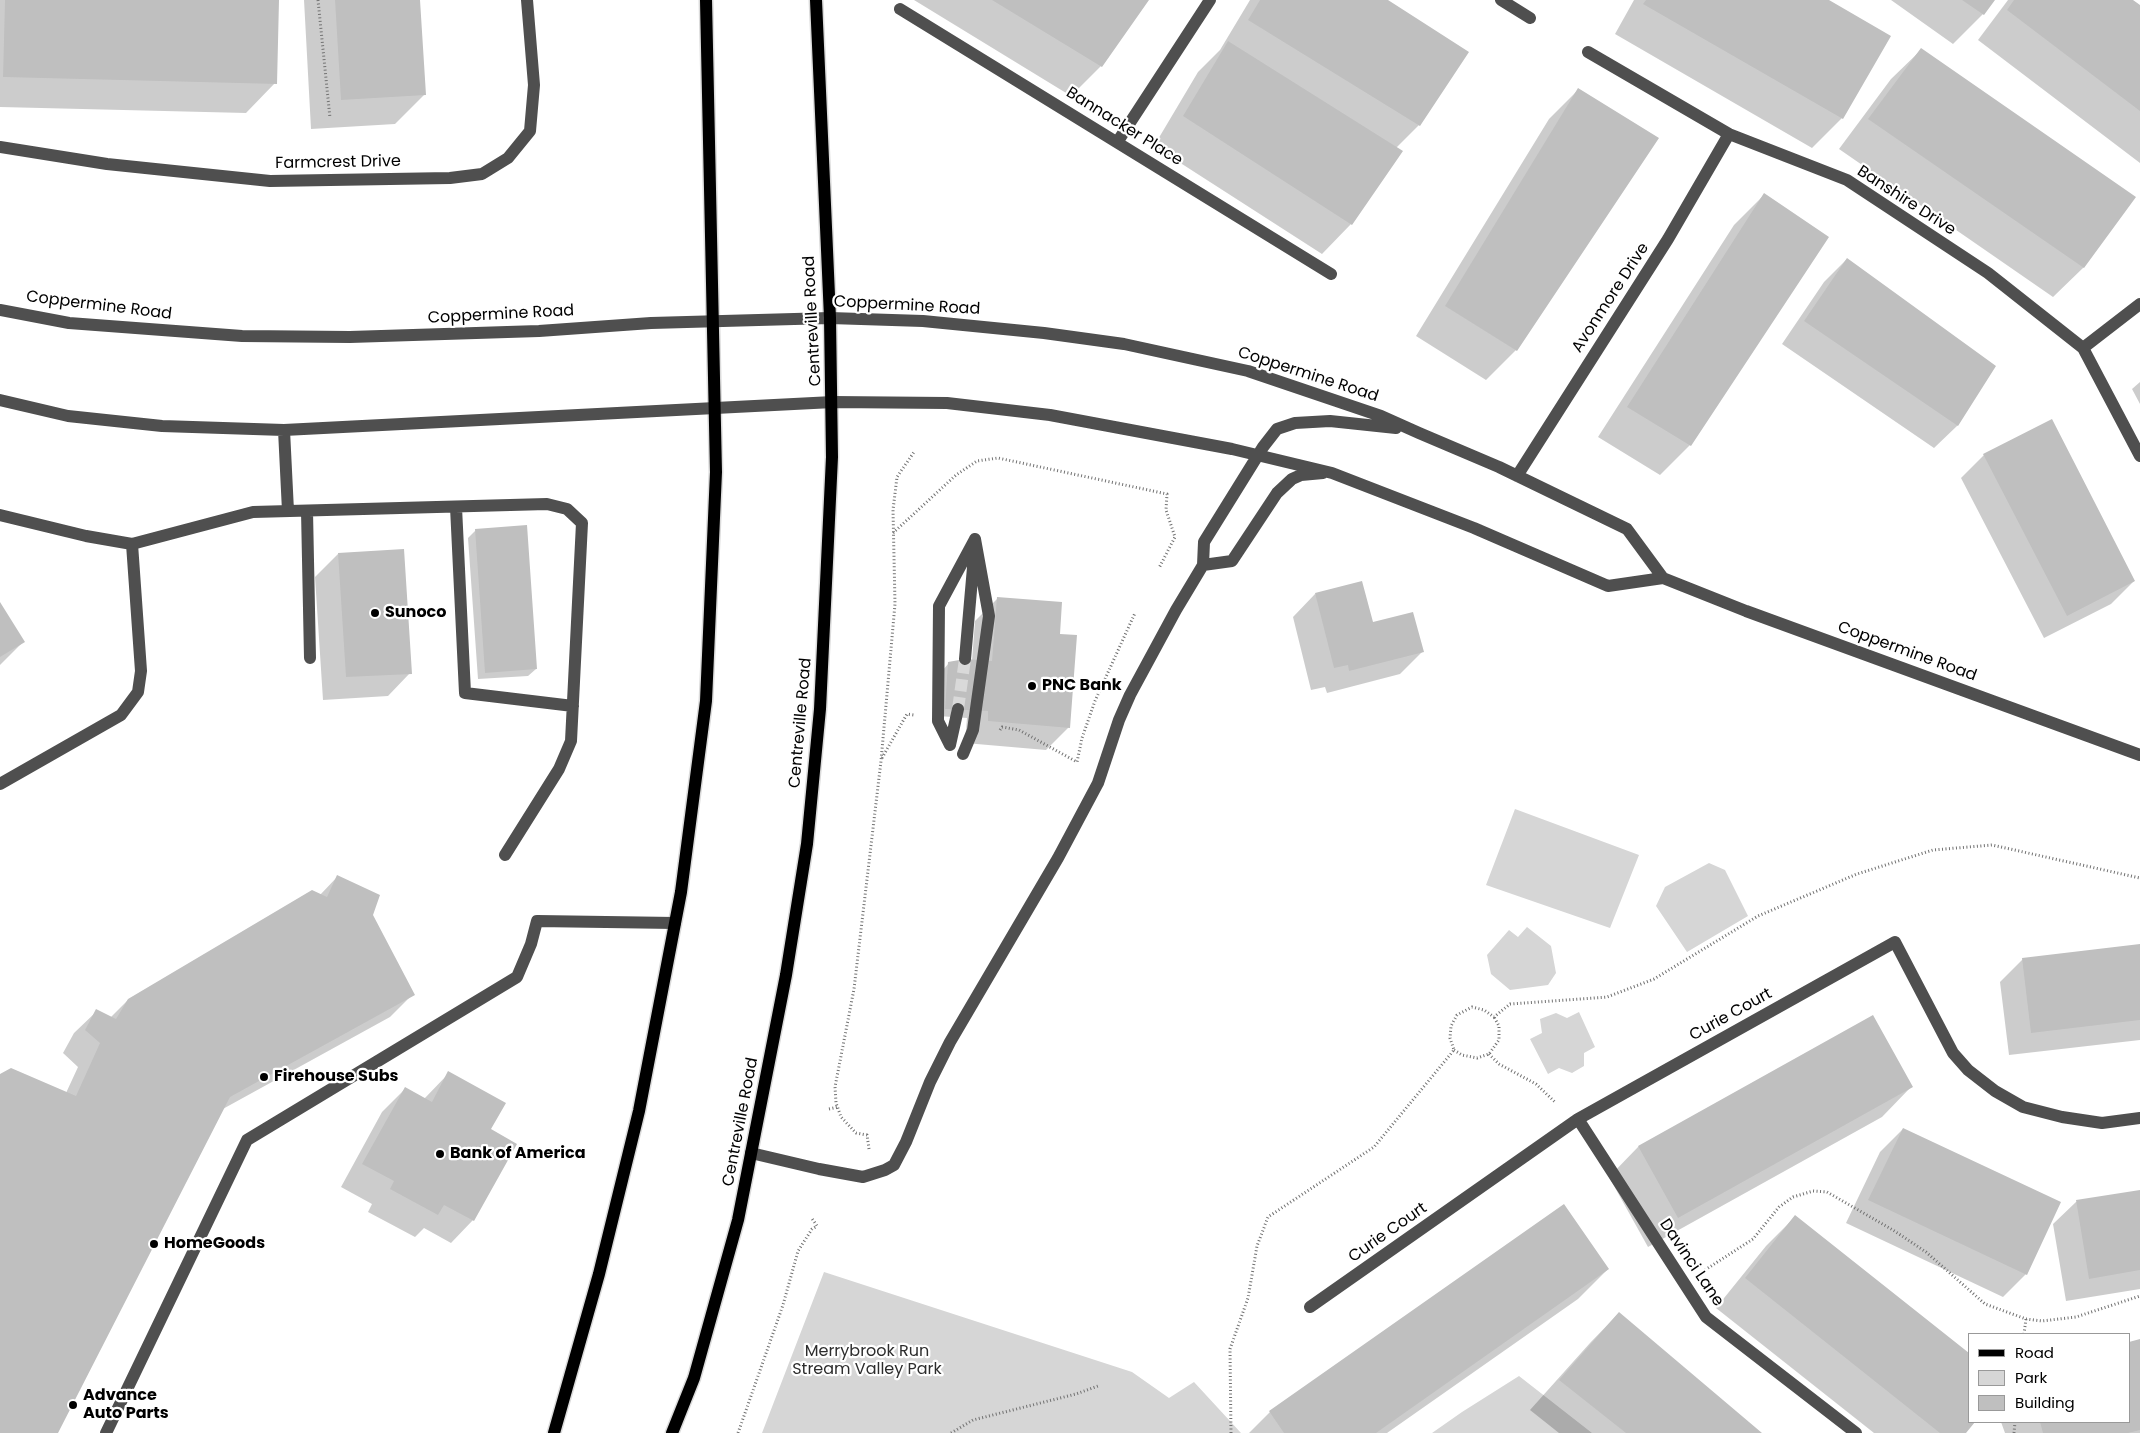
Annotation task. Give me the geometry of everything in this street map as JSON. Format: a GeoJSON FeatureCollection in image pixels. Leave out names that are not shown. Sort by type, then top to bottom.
{"type":"FeatureCollection","features":[{"type":"Feature","properties":{"kind":"main road"},"geometry":{"type":"LineString","coordinates":[[554,1433],[600,1274],[639,1111],[675,923],[706,701],[715,499],[706,0]]}},
{"type":"Feature","properties":{"kind":"main road","name":"Centreville Road"},"geometry":{"type":"LineString","coordinates":[[672,1433],[694,1378],[738,1220],[786,975],[807,844],[820,709],[829,535],[833,402],[816,0]]}},
{"type":"Feature","properties":{"kind":"street","name":"Farmcrest Drive"},"geometry":{"type":"LineString","coordinates":[[0,147],[107,164],[270,180],[450,178],[482,174],[508,158],[530,130],[534,85],[527,0]]}},
{"type":"Feature","properties":{"kind":"street"},"geometry":{"type":"LineString","coordinates":[[1118,141],[1210,0]]}},
{"type":"Feature","properties":{"kind":"street"},"geometry":{"type":"LineString","coordinates":[[1501,0],[1530,18]]}},
{"type":"Feature","properties":{"kind":"street","name":"Bannacker Place"},"geometry":{"type":"LineString","coordinates":[[900,8],[1331,274]]}},
{"type":"Feature","properties":{"kind":"street","name":"Banshire Drive"},"geometry":{"type":"LineString","coordinates":[[1588,52],[1729,134],[1847,180],[1988,273],[2083,348],[2140,456]]}},
{"type":"Feature","properties":{"kind":"street","name":"Avonmore Drive"},"geometry":{"type":"LineString","coordinates":[[1517,476],[1668,239],[1729,134]]}},
{"type":"Feature","properties":{"kind":"street"},"geometry":{"type":"LineString","coordinates":[[2083,348],[2140,304]]}},
{"type":"Feature","properties":{"kind":"street","name":"Coppermine Road"},"geometry":{"type":"LineString","coordinates":[[0,310],[69,323],[242,336],[350,337],[539,331],[651,323],[830,318],[923,321],[1004,328],[1150,349],[1248,371],[1381,416],[1517,476],[1627,529],[1663,578]]}},
{"type":"Feature","properties":{"kind":"street","name":"Coppermine Road"},"geometry":{"type":"LineString","coordinates":[[0,400],[68,416],[152,425],[284,430],[833,402],[947,403],[1050,415],[1258,454],[1332,473],[1474,528],[1608,586],[1663,578],[1746,611],[2140,755]]}},
{"type":"Feature","properties":{"kind":"street"},"geometry":{"type":"LineString","coordinates":[[752,1153],[863,1177],[875,1174],[894,1164],[900,1156],[930,1082],[950,1042],[1058,858],[1094,790],[1130,695],[1176,610],[1204,565],[1204,542],[1258,454],[1277,430],[1295,423],[1330,421],[1385,426],[1419,433]]}},
{"type":"Feature","properties":{"kind":"street"},"geometry":{"type":"LineString","coordinates":[[284,430],[288,511]]}},
{"type":"Feature","properties":{"kind":"street"},"geometry":{"type":"LineString","coordinates":[[1204,565],[1232,561],[1277,493],[1292,479],[1312,473],[1332,473]]}},
{"type":"Feature","properties":{"kind":"street"},"geometry":{"type":"LineString","coordinates":[[0,515],[86,536],[132,544],[253,512],[547,504],[567,509],[582,523],[571,742],[558,769],[506,856]]}},
{"type":"Feature","properties":{"kind":"street"},"geometry":{"type":"LineString","coordinates":[[456,507],[464,693],[573,706]]}},
{"type":"Feature","properties":{"kind":"street"},"geometry":{"type":"LineString","coordinates":[[307,510],[310,658]]}},
{"type":"Feature","properties":{"kind":"street"},"geometry":{"type":"LineString","coordinates":[[965,659],[975,539]]}},
{"type":"Feature","properties":{"kind":"street"},"geometry":{"type":"LineString","coordinates":[[958,709],[950,745],[938,721],[939,606],[975,539]]}},
{"type":"Feature","properties":{"kind":"street"},"geometry":{"type":"LineString","coordinates":[[963,754],[973,730],[989,616],[975,539]]}},
{"type":"Feature","properties":{"kind":"street"},"geometry":{"type":"LineString","coordinates":[[0,784],[121,715],[138,692],[141,671],[132,544]]}},
{"type":"Feature","properties":{"kind":"street"},"geometry":{"type":"LineString","coordinates":[[106,1433],[247,1140],[517,977],[531,944],[537,920],[675,923]]}},
{"type":"Feature","properties":{"kind":"street","name":"Curie Court"},"geometry":{"type":"LineString","coordinates":[[1310,1307],[1574,1122],[1895,942],[1953,1053],[1968,1070],[1995,1091],[2023,1106],[2062,1116],[2102,1123],[2140,1118]]}},
{"type":"Feature","properties":{"kind":"street","name":"Davinci Lane"},"geometry":{"type":"LineString","coordinates":[[1574,1122],[1706,1318],[1856,1433]]}},
{"type":"Feature","properties":{"kind":"path"},"geometry":{"type":"LineString","coordinates":[[318,0],[330,118]]}},
{"type":"Feature","properties":{"kind":"path"},"geometry":{"type":"LineString","coordinates":[[875,1174],[866,1135],[856,1133],[841,1116],[835,1087],[854,989],[881,761],[895,604],[893,533],[896,477],[914,452]]}},
{"type":"Feature","properties":{"kind":"path"},"geometry":{"type":"LineString","coordinates":[[893,533],[956,474],[977,461],[998,458],[1167,494],[1166,510],[1175,537],[1159,568]]}},
{"type":"Feature","properties":{"kind":"path"},"geometry":{"type":"LineString","coordinates":[[973,730],[998,735],[1002,727],[1019,730],[1077,762],[1082,738],[1095,701],[1135,613]]}},
{"type":"Feature","properties":{"kind":"path"},"geometry":{"type":"LineString","coordinates":[[881,761],[907,714],[938,721]]}},
{"type":"Feature","properties":{"kind":"path"},"geometry":{"type":"LineString","coordinates":[[1494,1017],[1510,1004],[1608,997],[1654,979],[1758,916],[1857,874],[1933,850],[1992,845],[2140,878]]}},
{"type":"Feature","properties":{"kind":"path"},"geometry":{"type":"LineString","coordinates":[[1472,1007],[1484,1010],[1494,1017],[1499,1026],[1499,1040],[1489,1054],[1477,1058],[1462,1055],[1454,1050],[1450,1038],[1451,1026],[1458,1014],[1472,1007]]}},
{"type":"Feature","properties":{"kind":"path"},"geometry":{"type":"LineString","coordinates":[[1231,1433],[1230,1350],[1248,1298],[1257,1246],[1268,1217],[1374,1147],[1454,1050]]}},
{"type":"Feature","properties":{"kind":"path"},"geometry":{"type":"LineString","coordinates":[[1489,1054],[1499,1064],[1536,1084],[1574,1122]]}},
{"type":"Feature","properties":{"kind":"path"},"geometry":{"type":"LineString","coordinates":[[830,1109],[838,1107]]}},
{"type":"Feature","properties":{"kind":"path"},"geometry":{"type":"LineString","coordinates":[[1684,1284],[1753,1239],[1779,1207],[1792,1197],[1813,1191],[1828,1192],[1849,1203],[1926,1252],[1985,1304],[2026,1319],[2042,1321],[2076,1317],[2140,1296]]}},
{"type":"Feature","properties":{"kind":"path"},"geometry":{"type":"LineString","coordinates":[[738,1433],[783,1305],[798,1251],[812,1229],[817,1226],[811,1217]]}},
{"type":"Feature","properties":{"kind":"path"},"geometry":{"type":"LineString","coordinates":[[2024,1333],[2026,1319]]}},
{"type":"Feature","properties":{"kind":"path"},"geometry":{"type":"LineString","coordinates":[[951,1433],[973,1420],[1076,1394],[1098,1386]]}},
{"type":"Feature","properties":{"kind":"green space"},"geometry":{"type":"Polygon","coordinates":[[[1515,809],[1639,855],[1610,928],[1486,885],[1515,809]]]}},
{"type":"Feature","properties":{"kind":"green space"},"geometry":{"type":"Polygon","coordinates":[[[1709,863],[1725,870],[1748,916],[1687,952],[1656,906],[1665,887],[1709,863]]]}},
{"type":"Feature","properties":{"kind":"green space"},"geometry":{"type":"Polygon","coordinates":[[[1527,927],[1551,946],[1556,973],[1548,985],[1510,990],[1491,974],[1487,955],[1509,930],[1518,937],[1527,927]]]}},
{"type":"Feature","properties":{"kind":"green space"},"geometry":{"type":"Polygon","coordinates":[[[1579,1012],[1595,1047],[1584,1053],[1584,1066],[1572,1073],[1559,1068],[1548,1074],[1530,1039],[1542,1033],[1540,1019],[1556,1013],[1567,1018],[1579,1012]]]}},
{"type":"Feature","properties":{"kind":"green space","name":"Merrybrook Run Stream Valley Park"},"geometry":{"type":"Polygon","coordinates":[[[824,1272],[1132,1372],[1169,1398],[1194,1382],[1241,1433],[762,1433],[824,1272]]]}},
{"type":"Feature","properties":{"kind":"green space"},"geometry":{"type":"Polygon","coordinates":[[[1519,1376],[1592,1433],[1432,1433],[1462,1412],[1519,1376]]]}},
{"type":"Feature","properties":{"kind":"building"},"geometry":{"type":"Polygon","coordinates":[[[5,0],[279,0],[277,84],[3,77],[5,0]]]}},
{"type":"Feature","properties":{"kind":"building"},"geometry":{"type":"Polygon","coordinates":[[[335,0],[420,0],[426,95],[341,100],[335,0]]]}},
{"type":"Feature","properties":{"kind":"building"},"geometry":{"type":"Polygon","coordinates":[[[992,0],[1149,0],[1102,67],[992,0]]]}},
{"type":"Feature","properties":{"kind":"building"},"geometry":{"type":"Polygon","coordinates":[[[1260,0],[1388,0],[1469,52],[1420,126],[1248,20],[1260,0]]]}},
{"type":"Feature","properties":{"kind":"building"},"geometry":{"type":"Polygon","coordinates":[[[1646,0],[1829,0],[1891,36],[1843,119],[1643,4],[1646,0]]]}},
{"type":"Feature","properties":{"kind":"building"},"geometry":{"type":"Polygon","coordinates":[[[1962,0],[1995,0],[1984,15],[1962,0]]]}},
{"type":"Feature","properties":{"kind":"building"},"geometry":{"type":"Polygon","coordinates":[[[2014,0],[2133,0],[2140,5],[2140,111],[2007,10],[2014,0]]]}},
{"type":"Feature","properties":{"kind":"building"},"geometry":{"type":"Polygon","coordinates":[[[1228,41],[1403,151],[1352,225],[1183,116],[1228,41]]]}},
{"type":"Feature","properties":{"kind":"building"},"geometry":{"type":"Polygon","coordinates":[[[1921,48],[2136,197],[2084,268],[1868,119],[1921,48]]]}},
{"type":"Feature","properties":{"kind":"building"},"geometry":{"type":"Polygon","coordinates":[[[1578,88],[1659,138],[1517,351],[1445,306],[1578,88]]]}},
{"type":"Feature","properties":{"kind":"building"},"geometry":{"type":"Polygon","coordinates":[[[1764,193],[1829,237],[1691,446],[1627,407],[1764,193]]]}},
{"type":"Feature","properties":{"kind":"building"},"geometry":{"type":"Polygon","coordinates":[[[1847,258],[1996,366],[1958,426],[1804,321],[1847,258]]]}},
{"type":"Feature","properties":{"kind":"building"},"geometry":{"type":"Polygon","coordinates":[[[2052,419],[2135,581],[2067,616],[1983,454],[2052,419]]]}},
{"type":"Feature","properties":{"kind":"building","name":"Sunoco"},"geometry":{"type":"Polygon","coordinates":[[[527,525],[537,669],[485,673],[475,529],[527,525]]]}},
{"type":"Feature","properties":{"kind":"building","name":"Sunoco"},"geometry":{"type":"Polygon","coordinates":[[[404,549],[412,674],[346,677],[338,553],[404,549]]]}},
{"type":"Feature","properties":{"kind":"building"},"geometry":{"type":"Polygon","coordinates":[[[1362,581],[1373,622],[1413,612],[1424,652],[1349,671],[1348,665],[1334,668],[1315,593],[1362,581]]]}},
{"type":"Feature","properties":{"kind":"building","name":"PNC Bank"},"geometry":{"type":"Polygon","coordinates":[[[997,597],[1062,602],[1060,634],[1077,635],[1070,728],[988,721],[988,711],[945,709],[948,662],[965,659],[992,661],[997,597]]]}},
{"type":"Feature","properties":{"kind":"building"},"geometry":{"type":"Polygon","coordinates":[[[0,602],[25,642],[0,657],[0,602]]]}},
{"type":"Feature","properties":{"kind":"building"},"geometry":{"type":"Polygon","coordinates":[[[337,875],[380,895],[373,915],[415,995],[230,1097],[58,1433],[0,1433],[0,1074],[11,1068],[76,1096],[100,1043],[85,1030],[96,1009],[116,1019],[128,999],[312,890],[327,897],[337,875]]]}},
{"type":"Feature","properties":{"kind":"building"},"geometry":{"type":"Polygon","coordinates":[[[2140,944],[2140,1020],[2031,1033],[2022,958],[2140,944]]]}},
{"type":"Feature","properties":{"kind":"building"},"geometry":{"type":"Polygon","coordinates":[[[1873,1015],[1913,1087],[1678,1218],[1638,1146],[1873,1015]]]}},
{"type":"Feature","properties":{"kind":"building","name":"Bank of America"},"geometry":{"type":"Polygon","coordinates":[[[448,1071],[506,1103],[491,1129],[517,1144],[474,1221],[444,1205],[438,1215],[390,1189],[394,1181],[362,1164],[405,1087],[432,1102],[448,1071]]]}},
{"type":"Feature","properties":{"kind":"building"},"geometry":{"type":"Polygon","coordinates":[[[1903,1128],[2061,1202],[2027,1275],[1868,1200],[1903,1128]]]}},
{"type":"Feature","properties":{"kind":"building"},"geometry":{"type":"Polygon","coordinates":[[[2140,1190],[2140,1270],[2089,1279],[2076,1200],[2140,1190]]]}},
{"type":"Feature","properties":{"kind":"building"},"geometry":{"type":"Polygon","coordinates":[[[1564,1204],[1609,1269],[1376,1433],[1284,1433],[1269,1411],[1564,1204]]]}},
{"type":"Feature","properties":{"kind":"building"},"geometry":{"type":"Polygon","coordinates":[[[1795,1215],[1968,1352],[1968,1423],[1974,1423],[1966,1433],[1940,1433],[1745,1278],[1795,1215]]]}},
{"type":"Feature","properties":{"kind":"building"},"geometry":{"type":"Polygon","coordinates":[[[1619,1312],[1762,1433],[1626,1433],[1559,1380],[1619,1312]]]}},
{"type":"Feature","properties":{"kind":"building"},"geometry":{"type":"Polygon","coordinates":[[[2140,1339],[2140,1430],[2128,1433],[2043,1433],[2040,1423],[2130,1423],[2130,1342],[2140,1339]]]}},
{"type":"Feature","properties":{"kind":"tunnel"},"geometry":{"type":"LineString","coordinates":[[958,709],[965,659]]}},
{"type":"Feature","properties":{"kind":"place","name":"Sunoco"},"geometry":{"type":"Point","coordinates":[375,613]}},
{"type":"Feature","properties":{"kind":"place","name":"PNC Bank"},"geometry":{"type":"Point","coordinates":[1032,686]}},
{"type":"Feature","properties":{"kind":"place","name":"Firehouse Subs"},"geometry":{"type":"Point","coordinates":[264,1077]}},
{"type":"Feature","properties":{"kind":"place","name":"Bank of America"},"geometry":{"type":"Point","coordinates":[440,1154]}},
{"type":"Feature","properties":{"kind":"place","name":"HomeGoods"},"geometry":{"type":"Point","coordinates":[154,1244]}},
{"type":"Feature","properties":{"kind":"place","name":"Advance Auto Parts"},"geometry":{"type":"Point","coordinates":[73,1405]}}]}
